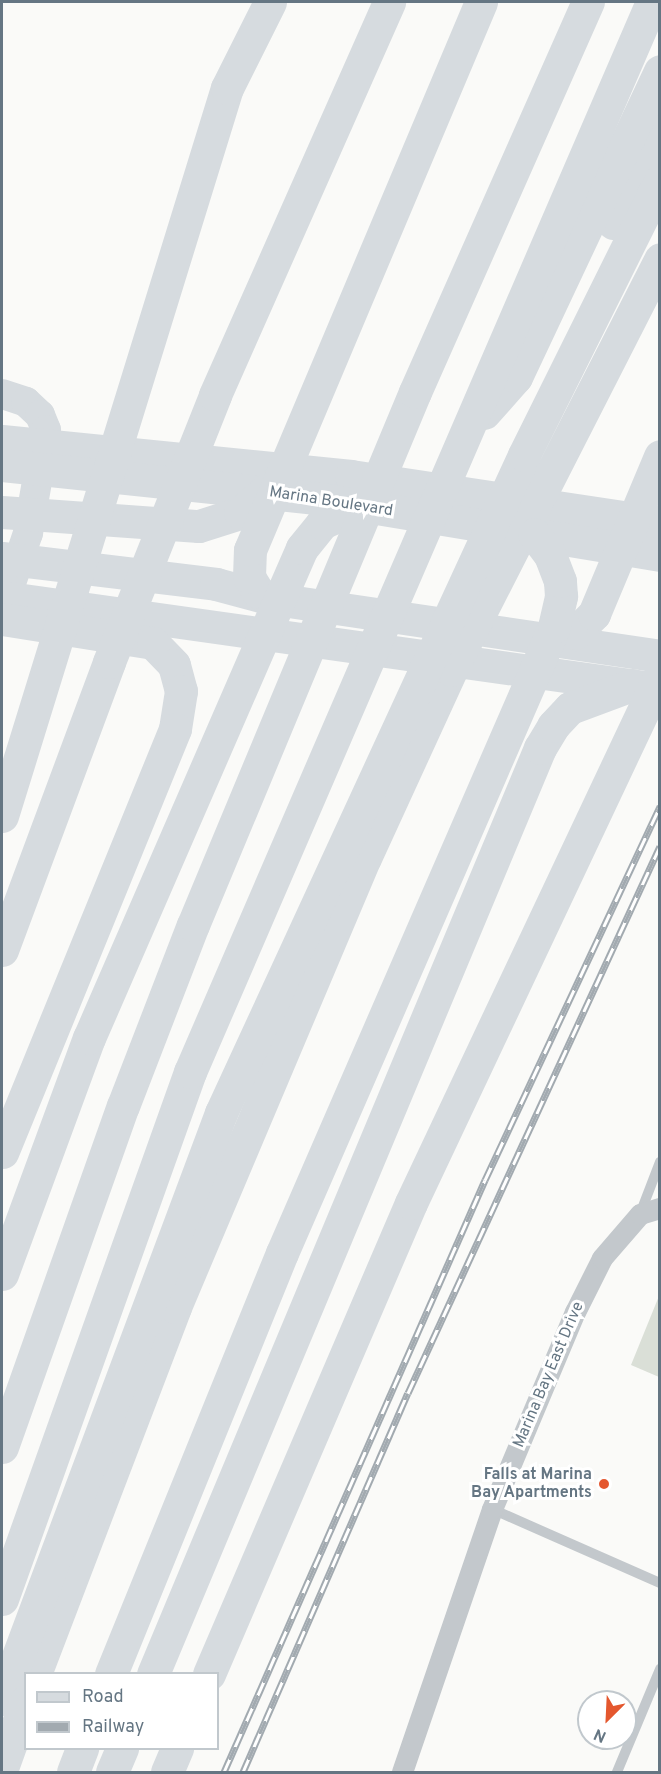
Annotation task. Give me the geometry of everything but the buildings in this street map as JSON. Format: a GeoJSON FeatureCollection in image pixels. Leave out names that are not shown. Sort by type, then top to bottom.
{"type":"FeatureCollection","features":[{"type":"Feature","properties":{"kind":"main road"},"geometry":{"type":"LineString","coordinates":[[2,816],[227,88],[270,2]]}},
{"type":"Feature","properties":{"kind":"main road"},"geometry":{"type":"LineString","coordinates":[[2,950],[105,673],[215,395],[390,2]]}},
{"type":"Feature","properties":{"kind":"main road"},"geometry":{"type":"LineString","coordinates":[[268,598],[258,592],[249,577],[248,559],[281,474],[481,2]]}},
{"type":"Feature","properties":{"kind":"main road"},"geometry":{"type":"LineString","coordinates":[[2,1447],[123,1106],[193,925],[415,392],[588,2]]}},
{"type":"Feature","properties":{"kind":"main road"},"geometry":{"type":"LineString","coordinates":[[2,1599],[190,1072],[652,2]]}},
{"type":"Feature","properties":{"kind":"main road"},"geometry":{"type":"LineString","coordinates":[[465,434],[516,377],[660,72]]}},
{"type":"Feature","properties":{"kind":"main road"},"geometry":{"type":"LineString","coordinates":[[524,455],[532,392],[660,128]]}},
{"type":"Feature","properties":{"kind":"main road"},"geometry":{"type":"LineString","coordinates":[[2,1699],[221,1113],[524,455],[660,181]]}},
{"type":"Feature","properties":{"kind":"main road"},"geometry":{"type":"LineString","coordinates":[[37,1672],[179,1297],[365,858],[451,670],[660,259]]}},
{"type":"Feature","properties":{"kind":"main road"},"geometry":{"type":"LineString","coordinates":[[2,394],[26,402],[40,415],[46,430],[28,533],[2,610]]}},
{"type":"Feature","properties":{"kind":"main road","name":"Marina Boulevard"},"geometry":{"type":"LineString","coordinates":[[2,441],[351,476],[660,523]]}},
{"type":"Feature","properties":{"kind":"main road"},"geometry":{"type":"LineString","coordinates":[[558,641],[575,633],[594,614],[660,456]]}},
{"type":"Feature","properties":{"kind":"main road","name":"Marina Boulevard"},"geometry":{"type":"LineString","coordinates":[[2,465],[196,483],[316,498],[358,507],[660,555]]}},
{"type":"Feature","properties":{"kind":"main road"},"geometry":{"type":"LineString","coordinates":[[2,512],[199,526],[240,513],[260,499],[281,474]]}},
{"type":"Feature","properties":{"kind":"main road"},"geometry":{"type":"LineString","coordinates":[[2,1274],[88,1038],[148,896],[302,548],[322,523],[358,507]]}},
{"type":"Feature","properties":{"kind":"main road"},"geometry":{"type":"LineString","coordinates":[[112,1672],[282,1253],[554,627],[561,596],[560,581],[550,555],[534,534]]}},
{"type":"Feature","properties":{"kind":"main road"},"geometry":{"type":"LineString","coordinates":[[2,558],[177,579],[268,598],[660,656]]}},
{"type":"Feature","properties":{"kind":"main road"},"geometry":{"type":"LineString","coordinates":[[2,597],[158,630]]}},
{"type":"Feature","properties":{"kind":"main road"},"geometry":{"type":"LineString","coordinates":[[2,619],[158,630],[258,631],[547,673],[638,683]]}},
{"type":"Feature","properties":{"kind":"main road"},"geometry":{"type":"LineString","coordinates":[[2,1152],[178,718],[179,677],[158,630]]}},
{"type":"Feature","properties":{"kind":"main road"},"geometry":{"type":"LineString","coordinates":[[154,1672],[540,748],[553,726],[570,708],[638,683]]}},
{"type":"Feature","properties":{"kind":"main road"},"geometry":{"type":"LineString","coordinates":[[210,1672],[638,683]]}},
{"type":"Feature","properties":{"kind":"main road"},"geometry":{"type":"LineString","coordinates":[[2,1768],[24,1707]]}},
{"type":"Feature","properties":{"kind":"main road"},"geometry":{"type":"LineString","coordinates":[[73,1773],[82,1750]]}},
{"type":"Feature","properties":{"kind":"main road"},"geometry":{"type":"LineString","coordinates":[[112,1773],[122,1750]]}},
{"type":"Feature","properties":{"kind":"main road"},"geometry":{"type":"LineString","coordinates":[[167,1773],[177,1750]]}},
{"type":"Feature","properties":{"kind":"street","name":"Marina Bay East Drive"},"geometry":{"type":"LineString","coordinates":[[402,1773],[492,1509],[602,1258],[650,1211]]}},
{"type":"Feature","properties":{"kind":"lane"},"geometry":{"type":"LineString","coordinates":[[650,1211],[660,1161]]}},
{"type":"Feature","properties":{"kind":"lane"},"geometry":{"type":"LineString","coordinates":[[492,1509],[660,1583]]}},
{"type":"Feature","properties":{"kind":"lane"},"geometry":{"type":"LineString","coordinates":[[617,1773],[660,1669]]}},
{"type":"Feature","properties":{"kind":"shaded area"},"geometry":{"type":"Polygon","coordinates":[[[659,1296],[659,1377],[631,1365],[659,1296]]]}},
{"type":"Feature","properties":{"kind":"railway"},"geometry":{"type":"LineString","coordinates":[[224,1772],[485,1180],[660,806]]}},
{"type":"Feature","properties":{"kind":"railway"},"geometry":{"type":"LineString","coordinates":[[243,1772],[408,1393],[660,846]]}},
{"type":"Feature","properties":{"kind":"place","name":"Falls at Marina Bay Apartments"},"geometry":{"type":"Point","coordinates":[604,1484]}}]}
